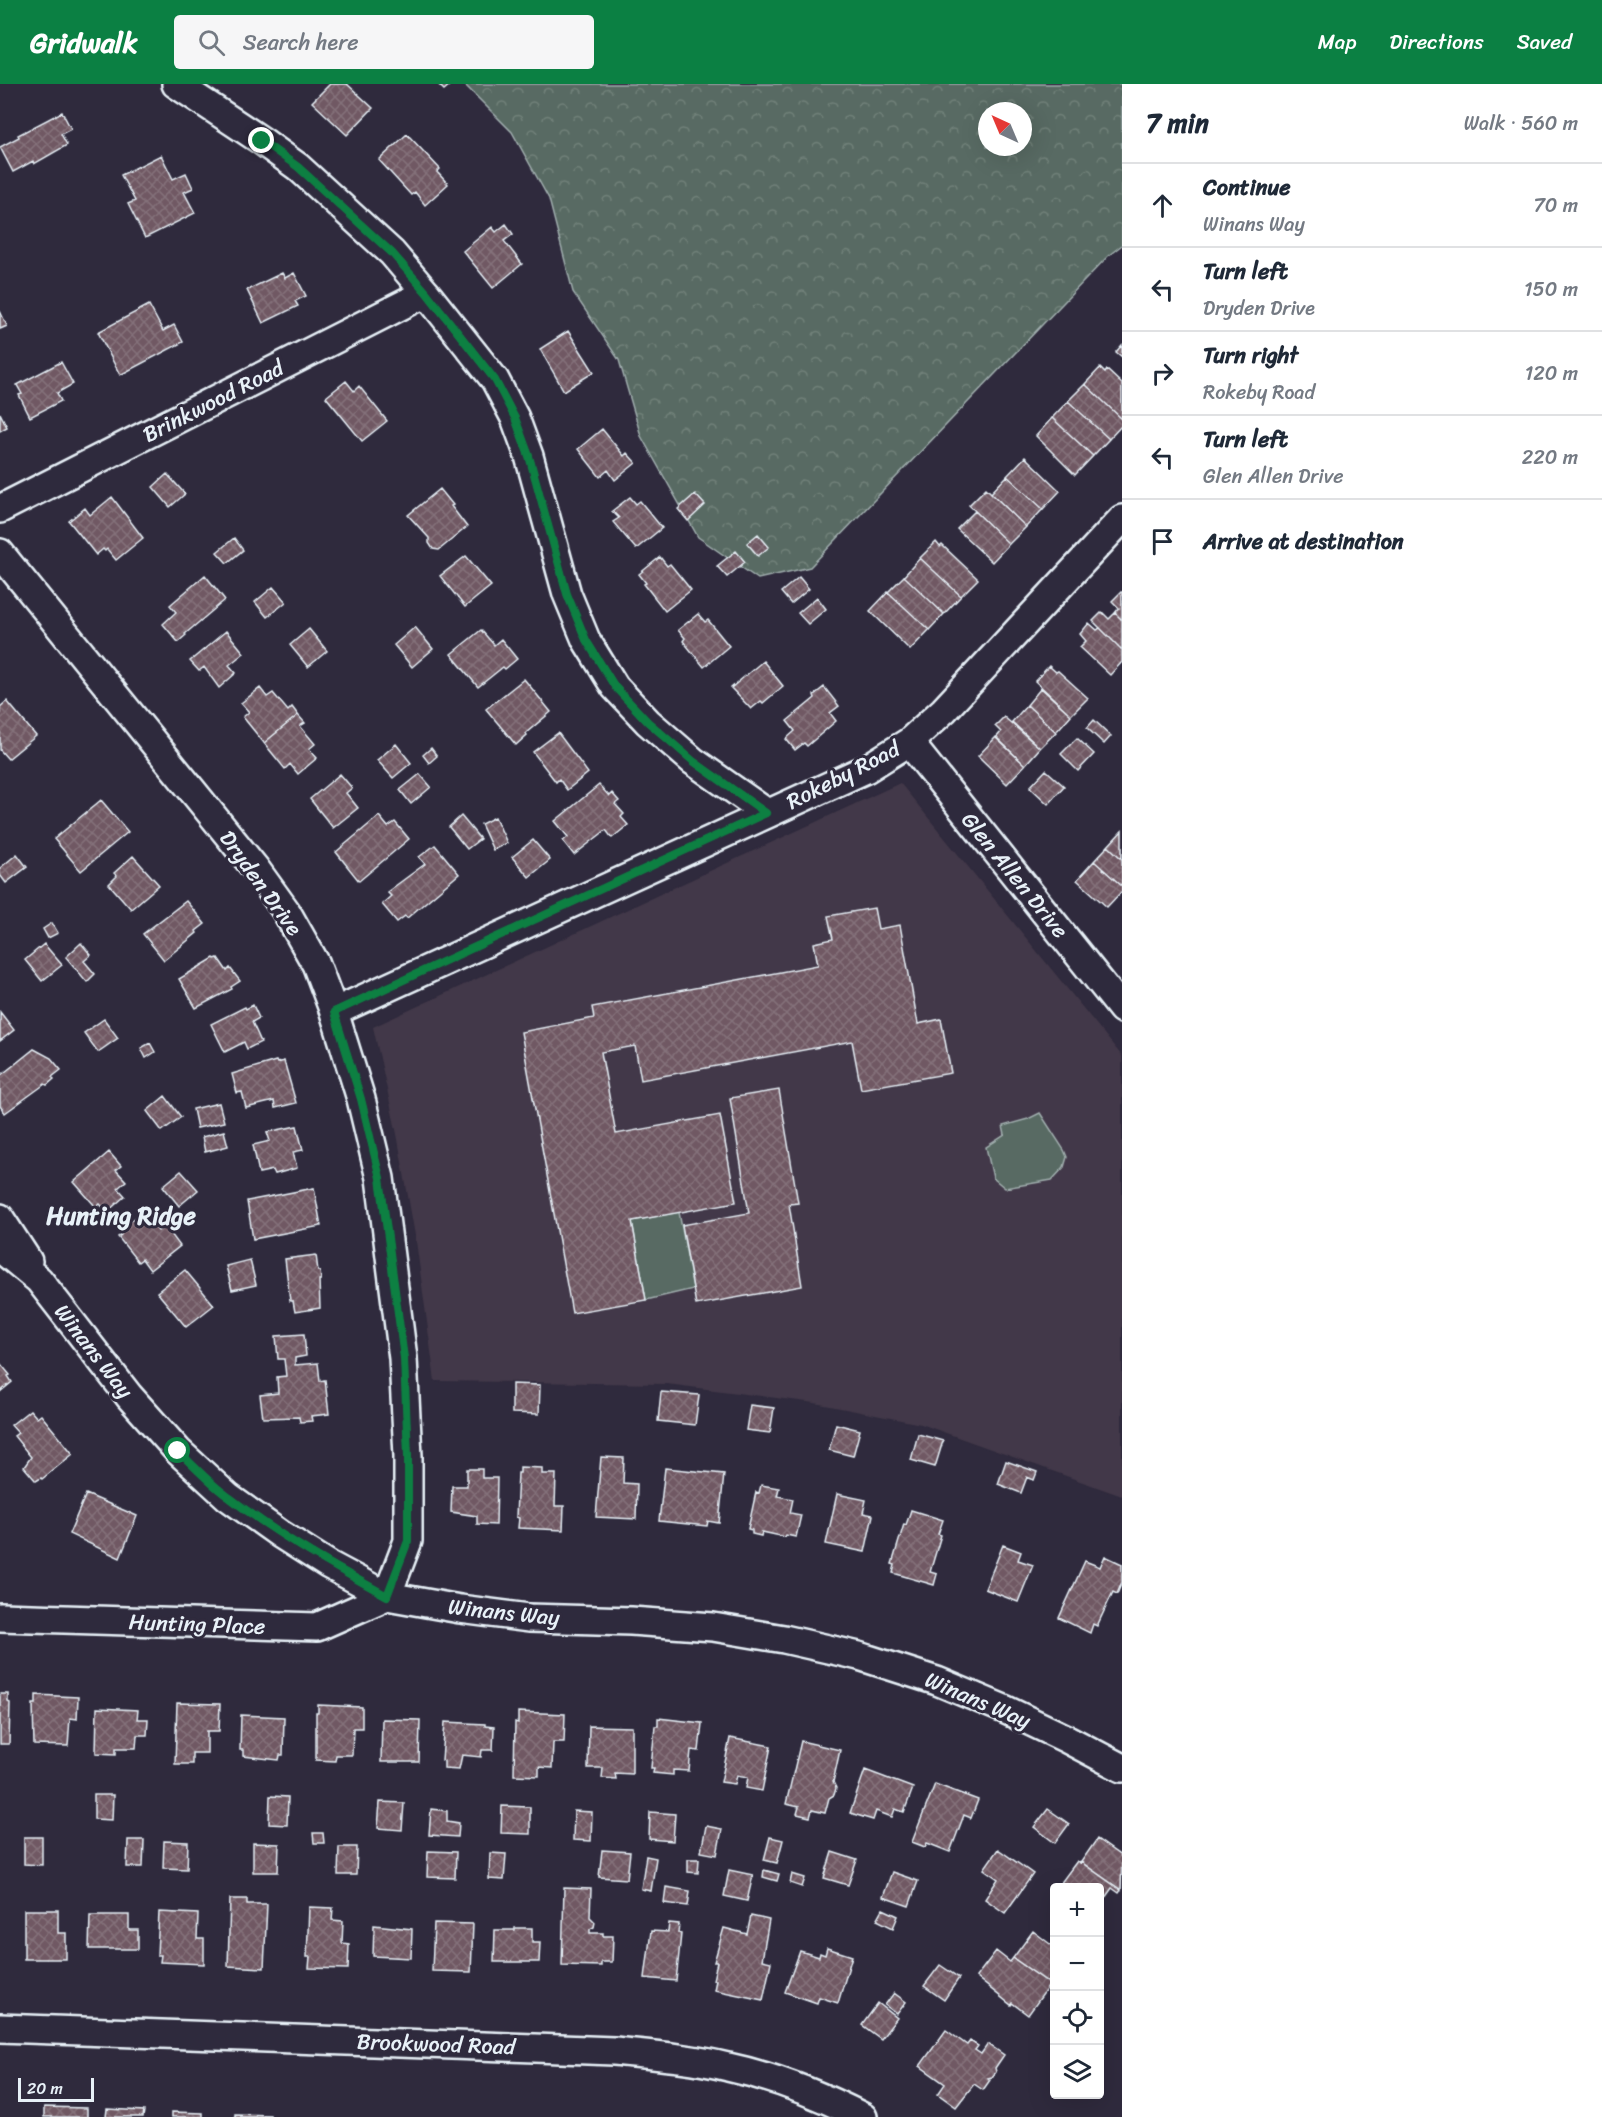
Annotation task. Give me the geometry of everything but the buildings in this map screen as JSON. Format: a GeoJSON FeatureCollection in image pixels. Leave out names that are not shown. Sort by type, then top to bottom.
{"type":"FeatureCollection","features":[{"type":"Feature","properties":{"kind":"street"},"geometry":{"type":"LineString","coordinates":[[176,84],[298,167],[392,253],[426,292],[495,380],[515,418],[529,456],[567,594],[586,640],[615,687],[648,722],[693,761],[766,813]]}},
{"type":"Feature","properties":{"kind":"street","name":"Brinkwood Road"},"geometry":{"type":"LineString","coordinates":[[0,509],[426,292]]}},
{"type":"Feature","properties":{"kind":"street","name":"Rokeby Road"},"geometry":{"type":"LineString","coordinates":[[334,1012],[866,769],[909,742],[944,710],[1122,519]]}},
{"type":"Feature","properties":{"kind":"street","name":"Dryden Drive"},"geometry":{"type":"LineString","coordinates":[[0,553],[255,868],[286,911],[316,964],[334,1012],[361,1099],[380,1178],[404,1358],[408,1456],[408,1541],[387,1596]]}},
{"type":"Feature","properties":{"kind":"street","name":"Glen Allen Drive"},"geometry":{"type":"LineString","coordinates":[[909,742],[1117,991]]}},
{"type":"Feature","properties":{"kind":"street"},"geometry":{"type":"LineString","coordinates":[[0,1218],[39,1280]]}},
{"type":"Feature","properties":{"kind":"street","name":"Winans Way"},"geometry":{"type":"LineString","coordinates":[[0,1248],[39,1280],[129,1396],[178,1451],[228,1497],[329,1565],[387,1596],[460,1610],[529,1618],[631,1621],[713,1627],[859,1656],[937,1681],[1004,1709],[1122,1768]]}},
{"type":"Feature","properties":{"kind":"street","name":"Hunting Place"},"geometry":{"type":"LineString","coordinates":[[0,1617],[317,1628],[387,1596]]}},
{"type":"Feature","properties":{"kind":"street","name":"Brookwood Road"},"geometry":{"type":"LineString","coordinates":[[0,2028],[624,2052],[729,2067],[788,2085],[835,2103],[863,2117]]}},
{"type":"Feature","properties":{"kind":"shaded area"},"geometry":{"type":"Polygon","coordinates":[[[900,783],[1122,1056],[1122,1496],[921,1424],[815,1403],[667,1384],[435,1381],[416,1241],[397,1134],[373,1027],[900,783]]]}},
{"type":"Feature","properties":{"kind":"green space"},"geometry":{"type":"Polygon","coordinates":[[[464,84],[1122,84],[1122,245],[1108,256],[810,567],[758,579],[698,537],[641,436],[619,360],[573,292],[549,199],[512,132],[464,84]]]}},
{"type":"Feature","properties":{"kind":"green space"},"geometry":{"type":"Polygon","coordinates":[[[1040,1113],[1064,1150],[1067,1157],[1064,1167],[1052,1180],[1005,1188],[993,1178],[986,1147],[1005,1135],[1003,1126],[1040,1113]]]}},
{"type":"Feature","properties":{"kind":"green space"},"geometry":{"type":"Polygon","coordinates":[[[679,1212],[693,1289],[646,1300],[632,1221],[679,1212]]]}},
{"type":"Feature","properties":{"kind":"district","name":"Hunting Ridge"},"geometry":{"type":"Point","coordinates":[121,1216]}},
{"type":"Feature","properties":{"kind":"route"},"geometry":{"type":"LineString","coordinates":[[178,1451],[228,1497],[280,1534],[329,1565],[387,1596],[408,1541],[408,1456],[404,1358],[380,1178],[361,1099],[334,1012],[766,813],[693,761],[648,722],[615,687],[586,640],[567,594],[529,456],[515,418],[495,380],[426,292],[392,253],[298,167],[262,141]]}}]}
